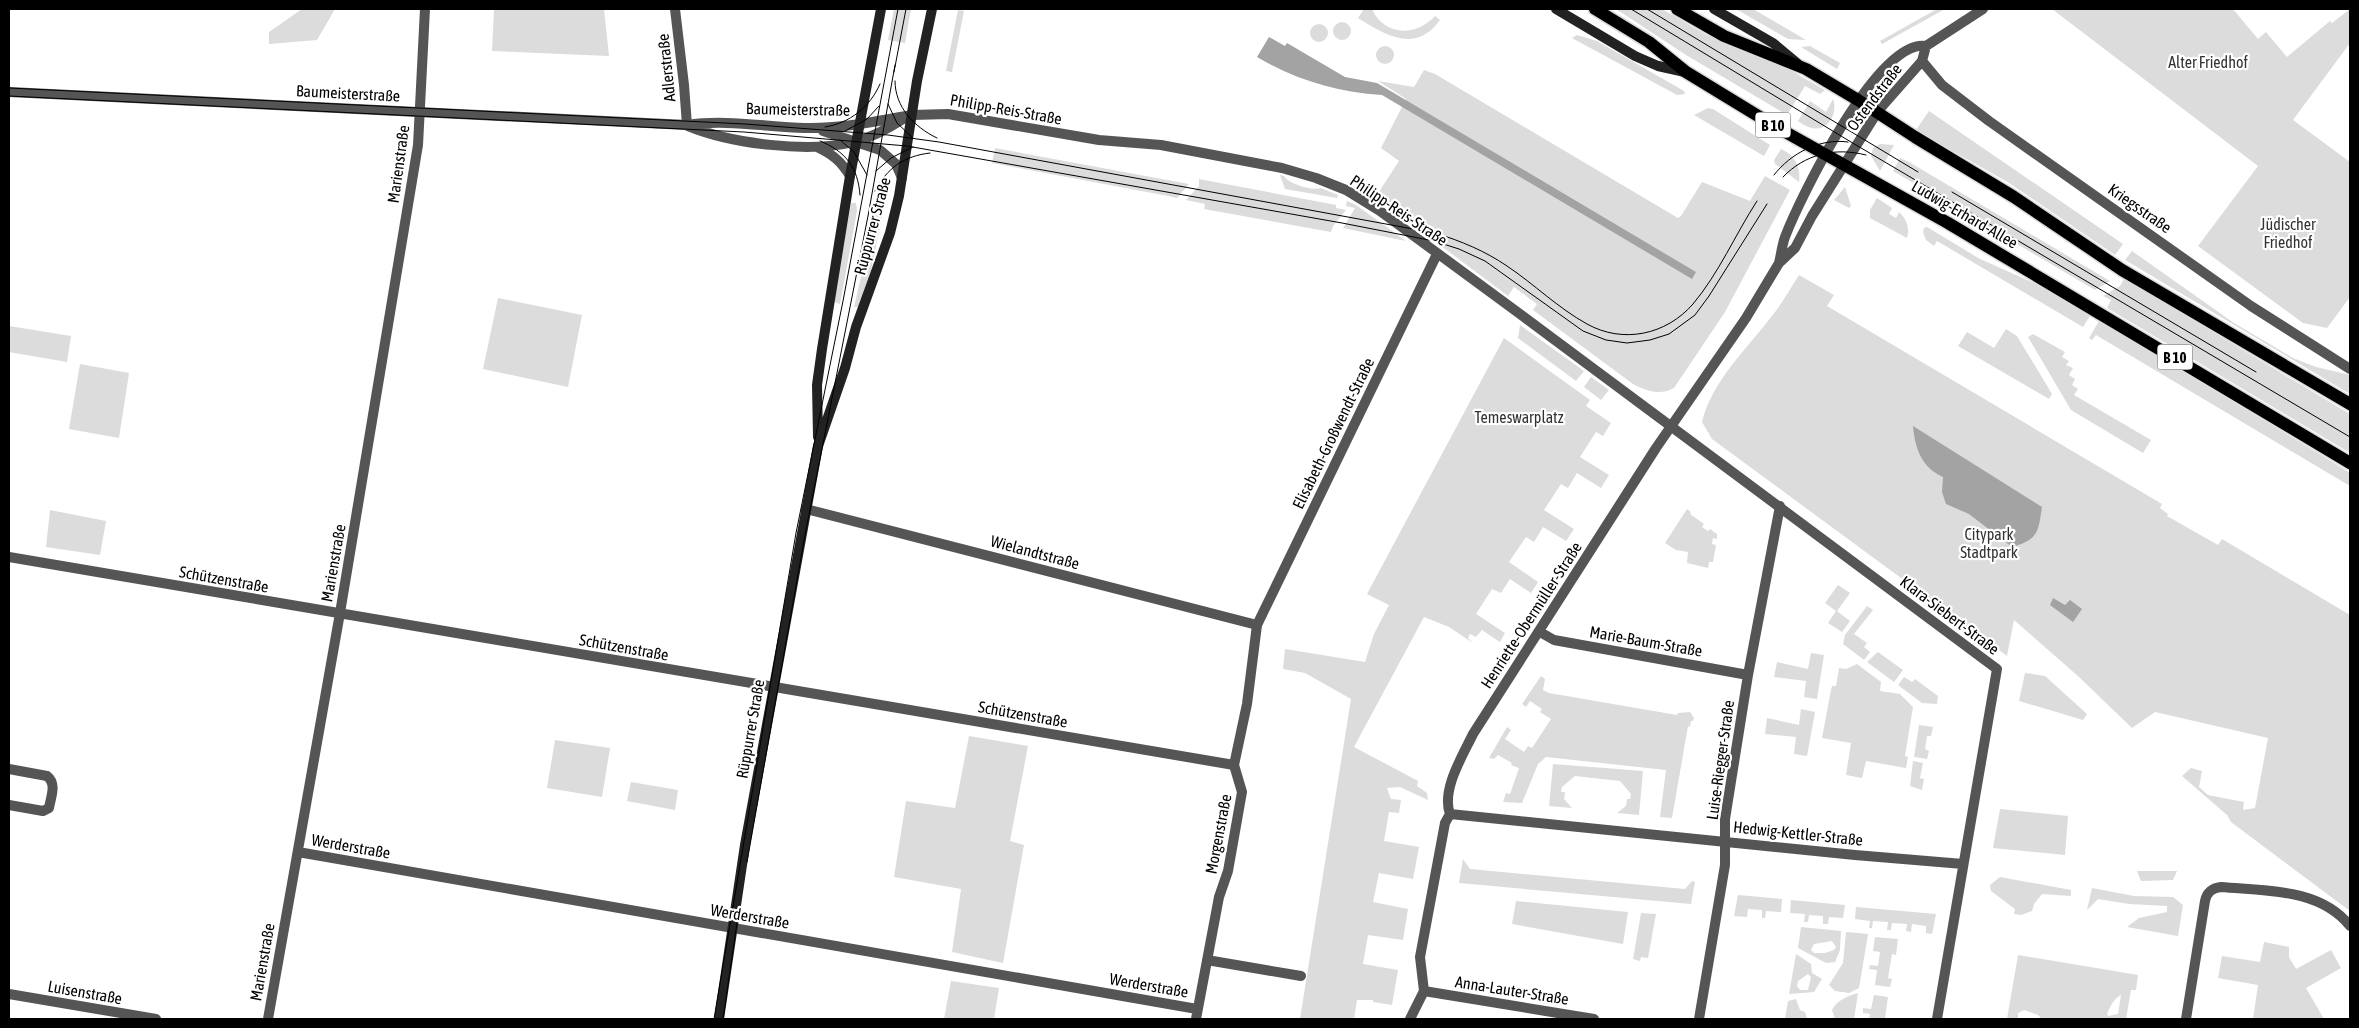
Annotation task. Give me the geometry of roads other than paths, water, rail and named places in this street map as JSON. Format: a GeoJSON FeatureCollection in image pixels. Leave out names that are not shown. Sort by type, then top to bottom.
{"type":"FeatureCollection","features":[{"type":"Feature","properties":{"kind":"main road","name":"Rüppurrer Straße"},"geometry":{"type":"LineString","coordinates":[[818,446],[817,385],[850,176],[881,9]]}},
{"type":"Feature","properties":{"kind":"main road","name":"Rüppurrer Straße"},"geometry":{"type":"LineString","coordinates":[[718,1019],[773,687],[818,446],[845,368],[856,327],[890,233],[902,178],[910,115],[932,9]]}},
{"type":"Feature","properties":{"kind":"main road","name":"Ludwig-Erhard-Allee"},"geometry":{"type":"LineString","coordinates":[[1556,9],[1635,56],[1658,66],[1686,72],[1844,165],[1948,223],[2350,463]]}},
{"type":"Feature","properties":{"kind":"main road","name":"B 10"},"geometry":{"type":"LineString","coordinates":[[1595,9],[1648,42],[1686,72]]}},
{"type":"Feature","properties":{"kind":"main road"},"geometry":{"type":"LineString","coordinates":[[1677,9],[1724,36],[1806,69]]}},
{"type":"Feature","properties":{"kind":"main road"},"geometry":{"type":"LineString","coordinates":[[1714,9],[1773,43],[1806,69],[1878,111],[1914,137],[2014,197],[2122,270],[2350,404]]}},
{"type":"Feature","properties":{"kind":"street","name":"Marienstraße"},"geometry":{"type":"LineString","coordinates":[[268,1019],[340,614],[418,145],[425,9]]}},
{"type":"Feature","properties":{"kind":"street","name":"Adlerstraße"},"geometry":{"type":"LineString","coordinates":[[675,9],[687,125]]}},
{"type":"Feature","properties":{"kind":"street","name":"Ostendstraße"},"geometry":{"type":"LineString","coordinates":[[1826,154],[1858,100],[1880,73],[1906,50],[1920,45],[1926,46],[1984,9]]}},
{"type":"Feature","properties":{"kind":"street","name":"Ostendstraße"},"geometry":{"type":"LineString","coordinates":[[1844,165],[1878,111],[1922,61],[1926,46]]}},
{"type":"Feature","properties":{"kind":"street","name":"Kriegsstraße"},"geometry":{"type":"LineString","coordinates":[[1922,61],[1942,85],[1989,121],[2251,306],[2350,369]]}},
{"type":"Feature","properties":{"kind":"street","name":"Baumeisterstraße"},"geometry":{"type":"LineString","coordinates":[[9,92],[687,125],[707,122],[805,128],[859,125],[910,115]]}},
{"type":"Feature","properties":{"kind":"street","name":"Philipp-Reis-Straße"},"geometry":{"type":"LineString","coordinates":[[910,115],[948,114],[1099,140],[1156,144],[1290,170],[1324,181],[1361,199],[1672,427]]}},
{"type":"Feature","properties":{"kind":"street","name":"Baumeisterstraße"},"geometry":{"type":"LineString","coordinates":[[687,125],[726,138],[816,147],[856,141],[897,123],[910,115]]}},
{"type":"Feature","properties":{"kind":"street"},"geometry":{"type":"LineString","coordinates":[[805,128],[856,141],[880,150],[890,158],[902,178]]}},
{"type":"Feature","properties":{"kind":"street"},"geometry":{"type":"LineString","coordinates":[[816,147],[832,154],[850,176]]}},
{"type":"Feature","properties":{"kind":"street","name":"Henriette-Obermüller-Straße"},"geometry":{"type":"LineString","coordinates":[[1779,263],[1784,239],[1802,198],[1826,154]]}},
{"type":"Feature","properties":{"kind":"street","name":"Henriette-Obermüller-Straße"},"geometry":{"type":"LineString","coordinates":[[1424,991],[1420,957],[1445,824],[1450,814],[1447,801],[1456,770],[1473,734],[1656,448],[1746,318],[1779,263],[1795,248],[1812,216],[1844,165]]}},
{"type":"Feature","properties":{"kind":"street","name":"Elisabeth-Großwendt-Straße"},"geometry":{"type":"LineString","coordinates":[[1257,625],[1437,254]]}},
{"type":"Feature","properties":{"kind":"street","name":"Klara-Siebert-Straße"},"geometry":{"type":"LineString","coordinates":[[1672,427],[1997,669],[1937,1019]]}},
{"type":"Feature","properties":{"kind":"street","name":"Luise-Riegger-Straße"},"geometry":{"type":"LineString","coordinates":[[1699,1019],[1725,865],[1726,819],[1748,675],[1780,506]]}},
{"type":"Feature","properties":{"kind":"street","name":"Wielandtstraße"},"geometry":{"type":"LineString","coordinates":[[806,508],[1257,625]]}},
{"type":"Feature","properties":{"kind":"street","name":"Schützenstraße"},"geometry":{"type":"LineString","coordinates":[[9,557],[1234,765]]}},
{"type":"Feature","properties":{"kind":"street","name":"Morgenstraße"},"geometry":{"type":"LineString","coordinates":[[1196,1014],[1219,896],[1228,871],[1242,792],[1234,765],[1246,704],[1257,625]]}},
{"type":"Feature","properties":{"kind":"street","name":"Marie-Baum-Straße"},"geometry":{"type":"LineString","coordinates":[[1540,632],[1554,640],[1748,675]]}},
{"type":"Feature","properties":{"kind":"street"},"geometry":{"type":"LineString","coordinates":[[9,769],[47,776],[52,780],[53,786],[49,808],[43,811],[9,805]]}},
{"type":"Feature","properties":{"kind":"street","name":"Hedwig-Kettler-Straße"},"geometry":{"type":"LineString","coordinates":[[1450,814],[1963,864]]}},
{"type":"Feature","properties":{"kind":"street","name":"Werderstraße"},"geometry":{"type":"LineString","coordinates":[[298,852],[732,928],[1196,1014]]}},
{"type":"Feature","properties":{"kind":"street"},"geometry":{"type":"LineString","coordinates":[[2186,1019],[2208,892],[2221,887],[2307,897],[2332,911],[2350,926]]}},
{"type":"Feature","properties":{"kind":"street"},"geometry":{"type":"LineString","coordinates":[[1207,960],[1301,976]]}},
{"type":"Feature","properties":{"kind":"street"},"geometry":{"type":"LineString","coordinates":[[1410,1019],[1424,991]]}},
{"type":"Feature","properties":{"kind":"street","name":"Anna-Lauter-Straße"},"geometry":{"type":"LineString","coordinates":[[1424,991],[1594,1019]]}},
{"type":"Feature","properties":{"kind":"street","name":"Luisenstraße"},"geometry":{"type":"LineString","coordinates":[[9,994],[156,1019]]}},
{"type":"Feature","properties":{"kind":"tram line"},"geometry":{"type":"LineString","coordinates":[[714,1019],[796,533],[843,301],[898,9]]}},
{"type":"Feature","properties":{"kind":"tram line"},"geometry":{"type":"LineString","coordinates":[[894,72],[906,9]]}},
{"type":"Feature","properties":{"kind":"tram line"},"geometry":{"type":"LineString","coordinates":[[1631,9],[1851,142],[2350,437]]}},
{"type":"Feature","properties":{"kind":"tram line"},"geometry":{"type":"LineString","coordinates":[[1647,9],[1918,172]]}},
{"type":"Feature","properties":{"kind":"tram line"},"geometry":{"type":"LineString","coordinates":[[747,862],[805,535],[868,216],[895,65]]}},
{"type":"Feature","properties":{"kind":"tram line"},"geometry":{"type":"LineString","coordinates":[[895,81],[898,99],[907,115],[921,128],[937,138]]}},
{"type":"Feature","properties":{"kind":"tram line"},"geometry":{"type":"LineString","coordinates":[[825,127],[843,122],[858,113],[871,100],[880,84]]}},
{"type":"Feature","properties":{"kind":"tram line"},"geometry":{"type":"LineString","coordinates":[[9,88],[745,124],[888,135],[939,142],[1435,233],[1454,239],[1499,261],[1566,311],[1587,324],[1615,334],[1629,335],[1657,329],[1670,323],[1693,304],[1719,267],[1757,201]]}},
{"type":"Feature","properties":{"kind":"tram line"},"geometry":{"type":"LineString","coordinates":[[9,96],[744,132],[907,146],[1434,241],[1459,249],[1485,261],[1583,331],[1606,340],[1627,343],[1650,340],[1669,334],[1695,315],[1767,204]]}},
{"type":"Feature","properties":{"kind":"tram line"},"geometry":{"type":"LineString","coordinates":[[888,104],[897,123],[913,138]]}},
{"type":"Feature","properties":{"kind":"tram line"},"geometry":{"type":"LineString","coordinates":[[845,131],[867,119],[879,106]]}},
{"type":"Feature","properties":{"kind":"tram line"},"geometry":{"type":"LineString","coordinates":[[840,140],[854,152],[867,175]]}},
{"type":"Feature","properties":{"kind":"tram line"},"geometry":{"type":"LineString","coordinates":[[820,141],[837,150],[849,161],[859,185],[860,195]]}},
{"type":"Feature","properties":{"kind":"tram line"},"geometry":{"type":"LineString","coordinates":[[1774,175],[1789,160],[1807,149],[1827,142],[1848,142]]}},
{"type":"Feature","properties":{"kind":"tram line"},"geometry":{"type":"LineString","coordinates":[[876,171],[891,158],[913,147]]}},
{"type":"Feature","properties":{"kind":"tram line"},"geometry":{"type":"LineString","coordinates":[[1783,177],[1801,163],[1821,154],[1843,152],[1866,155]]}},
{"type":"Feature","properties":{"kind":"tram line"},"geometry":{"type":"LineString","coordinates":[[875,191],[885,176],[897,164],[912,157],[930,153]]}},
{"type":"Feature","properties":{"kind":"tram line"},"geometry":{"type":"LineString","coordinates":[[1952,192],[2256,372]]}},
{"type":"Feature","properties":{"kind":"tram line"},"geometry":{"type":"LineString","coordinates":[[723,1019],[737,923]]}},
{"type":"Feature","properties":{"kind":"park label","name":"Alter Friedhof"},"geometry":{"type":"Point","coordinates":[2208,62]}},
{"type":"Feature","properties":{"kind":"park label","name":"Jüdischer Friedhof"},"geometry":{"type":"Point","coordinates":[2288,233]}},
{"type":"Feature","properties":{"kind":"park label","name":"Temeswarplatz"},"geometry":{"type":"Point","coordinates":[1519,417]}},
{"type":"Feature","properties":{"kind":"park label","name":"Citypark Stadtpark"},"geometry":{"type":"Point","coordinates":[1989,543]}}]}
